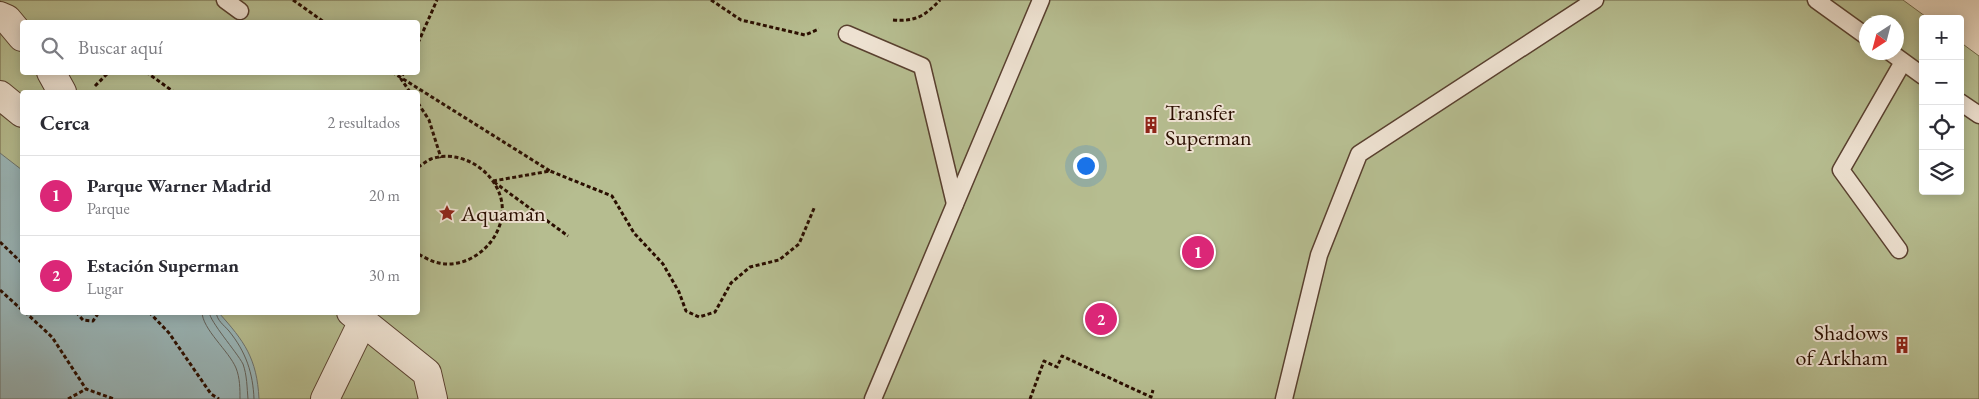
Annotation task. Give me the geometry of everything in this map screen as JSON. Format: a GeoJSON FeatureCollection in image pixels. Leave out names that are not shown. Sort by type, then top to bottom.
{"type":"FeatureCollection","features":[{"type":"Feature","properties":{"kind":"street"},"geometry":{"type":"LineString","coordinates":[[0,16],[7,19],[20,35]]}},
{"type":"Feature","properties":{"kind":"street"},"geometry":{"type":"LineString","coordinates":[[53,75],[61,90]]}},
{"type":"Feature","properties":{"kind":"street"},"geometry":{"type":"LineString","coordinates":[[0,95],[20,111]]}},
{"type":"Feature","properties":{"kind":"street"},"geometry":{"type":"LineString","coordinates":[[325,399],[357,317],[427,372],[433,399]]}},
{"type":"Feature","properties":{"kind":"lane"},"geometry":{"type":"LineString","coordinates":[[225,0],[240,11]]}},
{"type":"Feature","properties":{"kind":"lane"},"geometry":{"type":"LineString","coordinates":[[872,399],[1041,0]]}},
{"type":"Feature","properties":{"kind":"lane"},"geometry":{"type":"LineString","coordinates":[[1284,399],[1319,255],[1359,154],[1595,0]]}},
{"type":"Feature","properties":{"kind":"lane"},"geometry":{"type":"LineString","coordinates":[[1816,0],[1859,31]]}},
{"type":"Feature","properties":{"kind":"lane"},"geometry":{"type":"LineString","coordinates":[[847,34],[922,66],[955,204]]}},
{"type":"Feature","properties":{"kind":"lane"},"geometry":{"type":"LineString","coordinates":[[1896,60],[1841,170],[1899,250]]}},
{"type":"Feature","properties":{"kind":"lane"},"geometry":{"type":"LineString","coordinates":[[1901,60],[1919,73]]}},
{"type":"Feature","properties":{"kind":"lane"},"geometry":{"type":"LineString","coordinates":[[1964,105],[1979,115]]}},
{"type":"Feature","properties":{"kind":"path"},"geometry":{"type":"LineString","coordinates":[[293,0],[321,20]]}},
{"type":"Feature","properties":{"kind":"path"},"geometry":{"type":"LineString","coordinates":[[420,38],[437,0]]}},
{"type":"Feature","properties":{"kind":"path"},"geometry":{"type":"LineString","coordinates":[[93,88],[104,80],[107,75]]}},
{"type":"Feature","properties":{"kind":"path"},"geometry":{"type":"LineString","coordinates":[[150,75],[171,90]]}},
{"type":"Feature","properties":{"kind":"path"},"geometry":{"type":"LineString","coordinates":[[396,75],[419,90]]}},
{"type":"Feature","properties":{"kind":"path"},"geometry":{"type":"LineString","coordinates":[[401,79],[403,75]]}},
{"type":"Feature","properties":{"kind":"path"},"geometry":{"type":"LineString","coordinates":[[401,79],[409,90]]}},
{"type":"Feature","properties":{"kind":"path"},"geometry":{"type":"LineString","coordinates":[[420,91],[550,171],[612,196],[634,233],[662,264],[679,292],[686,311],[699,317],[715,312],[731,283],[750,268],[779,260],[799,244],[815,206]]}},
{"type":"Feature","properties":{"kind":"path"},"geometry":{"type":"LineString","coordinates":[[420,106],[429,120],[442,158]]}},
{"type":"Feature","properties":{"kind":"path"},"geometry":{"type":"LineString","coordinates":[[420,166],[431,159],[454,156],[476,164],[494,181],[568,236]]}},
{"type":"Feature","properties":{"kind":"path"},"geometry":{"type":"LineString","coordinates":[[494,181],[550,171]]}},
{"type":"Feature","properties":{"kind":"path"},"geometry":{"type":"LineString","coordinates":[[420,255],[439,263],[464,262],[486,249],[499,229],[501,213],[502,204],[494,181]]}},
{"type":"Feature","properties":{"kind":"path"},"geometry":{"type":"LineString","coordinates":[[0,242],[20,261]]}},
{"type":"Feature","properties":{"kind":"path"},"geometry":{"type":"LineString","coordinates":[[0,290],[20,308]]}},
{"type":"Feature","properties":{"kind":"path"},"geometry":{"type":"LineString","coordinates":[[28,315],[52,337],[86,389],[114,399]]}},
{"type":"Feature","properties":{"kind":"path"},"geometry":{"type":"LineString","coordinates":[[79,315],[84,320],[93,321],[97,315]]}},
{"type":"Feature","properties":{"kind":"path"},"geometry":{"type":"LineString","coordinates":[[152,315],[170,334],[192,370],[211,394],[219,399]]}},
{"type":"Feature","properties":{"kind":"path"},"geometry":{"type":"LineString","coordinates":[[1030,399],[1044,361],[1057,367],[1062,356],[1151,397],[1154,390]]}},
{"type":"Feature","properties":{"kind":"path"},"geometry":{"type":"LineString","coordinates":[[68,399],[86,389]]}},
{"type":"Feature","properties":{"kind":"green space"},"geometry":{"type":"Polygon","coordinates":[[[0,0],[1903,0],[1924,15],[1919,15],[1919,195],[1964,195],[1964,45],[1979,56],[1979,399],[0,399],[0,0]]]}},
{"type":"Feature","properties":{"kind":"water"},"geometry":{"type":"Polygon","coordinates":[[[0,153],[20,168],[20,315],[221,315],[236,332],[248,351],[258,385],[259,399],[0,399],[0,153]]]}},
{"type":"Feature","properties":{"kind":"place","name":"Transfer Superman"},"geometry":{"type":"Point","coordinates":[1151,125]}},
{"type":"Feature","properties":{"kind":"place","name":"Aquaman"},"geometry":{"type":"Point","coordinates":[447,213]}},
{"type":"Feature","properties":{"kind":"place","name":"Parque Warner Madrid"},"geometry":{"type":"Point","coordinates":[1198,252]}},
{"type":"Feature","properties":{"kind":"place","name":"Estación Superman"},"geometry":{"type":"Point","coordinates":[1101,319]}},
{"type":"Feature","properties":{"kind":"place","name":"Shadows of Arkham"},"geometry":{"type":"Point","coordinates":[1902,345]}}]}
